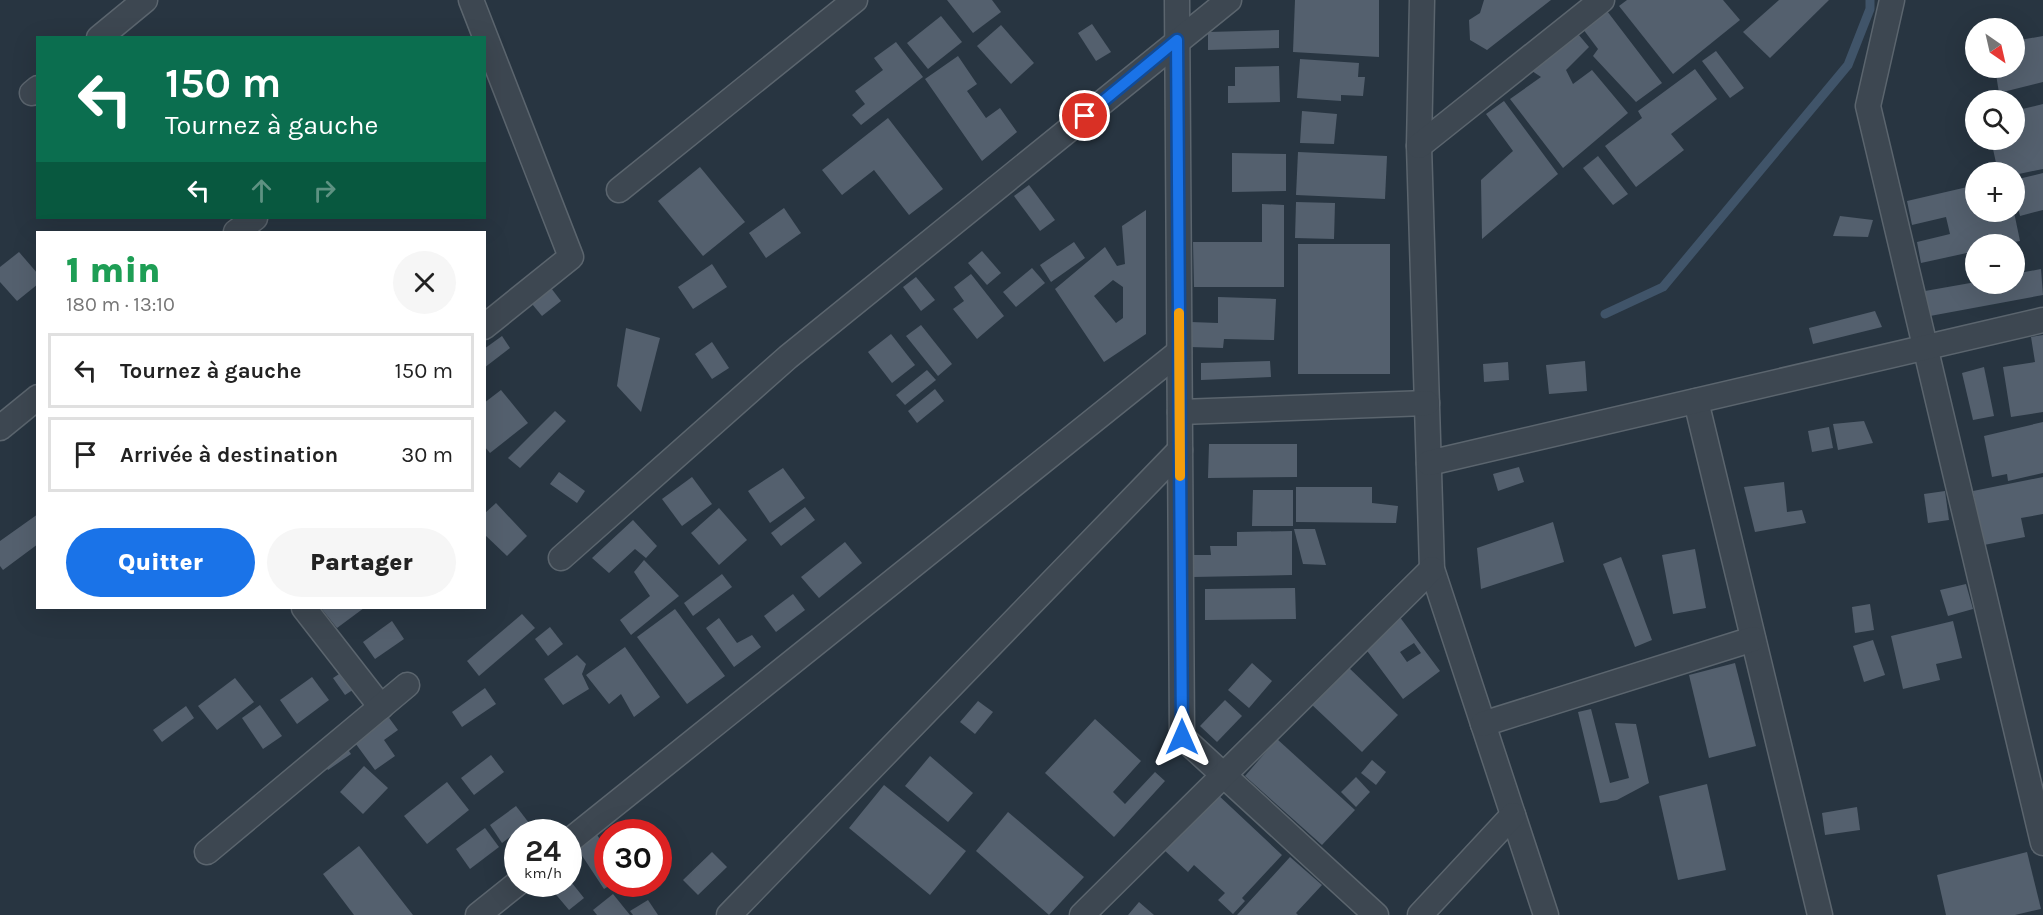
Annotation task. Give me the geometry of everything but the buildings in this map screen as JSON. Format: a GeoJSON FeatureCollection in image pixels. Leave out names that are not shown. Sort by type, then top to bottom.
{"type":"FeatureCollection","features":[{"type":"Feature","properties":{"kind":"street"},"geometry":{"type":"LineString","coordinates":[[101,36],[145,0]]}},
{"type":"Feature","properties":{"kind":"street"},"geometry":{"type":"LineString","coordinates":[[471,0],[477,33]]}},
{"type":"Feature","properties":{"kind":"street"},"geometry":{"type":"LineString","coordinates":[[620,190],[855,0]]}},
{"type":"Feature","properties":{"kind":"street"},"geometry":{"type":"LineString","coordinates":[[1177,0],[1182,737],[1376,915]]}},
{"type":"Feature","properties":{"kind":"street"},"geometry":{"type":"LineString","coordinates":[[561,558],[788,357],[1229,0]]}},
{"type":"Feature","properties":{"kind":"street"},"geometry":{"type":"LineString","coordinates":[[1422,0],[1419,146],[1432,569],[1546,915]]}},
{"type":"Feature","properties":{"kind":"street"},"geometry":{"type":"LineString","coordinates":[[1419,146],[1602,0]]}},
{"type":"Feature","properties":{"kind":"street"},"geometry":{"type":"LineString","coordinates":[[1892,0],[1868,106],[2043,843]]}},
{"type":"Feature","properties":{"kind":"street"},"geometry":{"type":"LineString","coordinates":[[486,54],[571,257],[486,325]]}},
{"type":"Feature","properties":{"kind":"street"},"geometry":{"type":"LineString","coordinates":[[238,231],[254,219]]}},
{"type":"Feature","properties":{"kind":"street"},"geometry":{"type":"LineString","coordinates":[[1429,464],[2043,321]]}},
{"type":"Feature","properties":{"kind":"street"},"geometry":{"type":"LineString","coordinates":[[582,831],[1179,352]]}},
{"type":"Feature","properties":{"kind":"street"},"geometry":{"type":"LineString","coordinates":[[0,428],[36,399]]}},
{"type":"Feature","properties":{"kind":"street"},"geometry":{"type":"LineString","coordinates":[[1696,401],[1820,915]]}},
{"type":"Feature","properties":{"kind":"street"},"geometry":{"type":"LineString","coordinates":[[1180,412],[1426,403]]}},
{"type":"Feature","properties":{"kind":"street"},"geometry":{"type":"LineString","coordinates":[[729,915],[1180,450]]}},
{"type":"Feature","properties":{"kind":"street"},"geometry":{"type":"LineString","coordinates":[[1082,915],[1432,569]]}},
{"type":"Feature","properties":{"kind":"street"},"geometry":{"type":"LineString","coordinates":[[305,609],[381,707]]}},
{"type":"Feature","properties":{"kind":"street"},"geometry":{"type":"LineString","coordinates":[[1483,724],[1753,639]]}},
{"type":"Feature","properties":{"kind":"street"},"geometry":{"type":"LineString","coordinates":[[207,852],[407,685]]}},
{"type":"Feature","properties":{"kind":"street"},"geometry":{"type":"LineString","coordinates":[[1420,915],[1513,815]]}},
{"type":"Feature","properties":{"kind":"street"},"geometry":{"type":"LineString","coordinates":[[478,915],[504,894]]}},
{"type":"Feature","properties":{"kind":"waterway"},"geometry":{"type":"LineString","coordinates":[[1605,314],[1663,287],[1848,65],[1870,9],[1870,0]]}},
{"type":"Feature","properties":{"kind":"slow traffic"},"geometry":{"type":"LineString","coordinates":[[1179,313],[1180,476]]}},
{"type":"Feature","properties":{"kind":"route"},"geometry":{"type":"LineString","coordinates":[[1085,116],[1177,40],[1182,737]]}}]}
